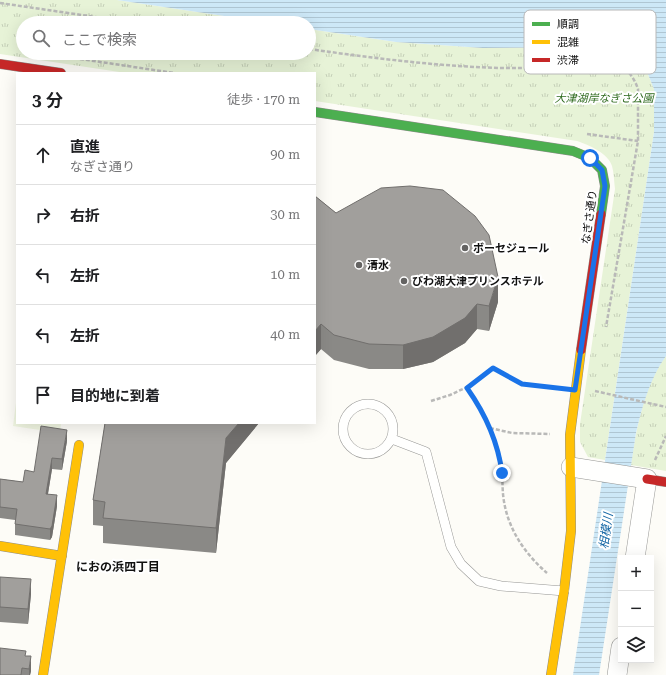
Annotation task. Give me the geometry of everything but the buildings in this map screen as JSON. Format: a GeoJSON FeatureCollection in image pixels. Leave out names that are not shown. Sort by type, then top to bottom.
{"type":"FeatureCollection","features":[{"type":"Feature","properties":{"kind":"street"},"geometry":{"type":"LineString","coordinates":[[0,64],[54,72]]}},
{"type":"Feature","properties":{"kind":"street","name":"なぎさ通り"},"geometry":{"type":"LineString","coordinates":[[316,112],[573,151],[590,158],[602,170],[605,186],[575,390],[570,435],[571,531],[564,592],[551,675]]}},
{"type":"Feature","properties":{"kind":"street"},"geometry":{"type":"LineString","coordinates":[[43,675],[79,445]]}},
{"type":"Feature","properties":{"kind":"street"},"geometry":{"type":"LineString","coordinates":[[571,467],[666,482]]}},
{"type":"Feature","properties":{"kind":"street"},"geometry":{"type":"LineString","coordinates":[[635,555],[640,478]]}},
{"type":"Feature","properties":{"kind":"street"},"geometry":{"type":"LineString","coordinates":[[0,546],[62,556]]}},
{"type":"Feature","properties":{"kind":"street"},"geometry":{"type":"LineString","coordinates":[[617,675],[619,663]]}},
{"type":"Feature","properties":{"kind":"lane"},"geometry":{"type":"LineString","coordinates":[[375,404],[383,408],[391,418],[394,431],[392,439],[387,446],[374,454],[358,452],[351,448],[346,441],[343,426],[345,418],[350,411],[358,406],[375,404]]}},
{"type":"Feature","properties":{"kind":"lane"},"geometry":{"type":"LineString","coordinates":[[392,439],[426,452],[451,547],[461,564],[479,581],[507,586],[564,592]]}},
{"type":"Feature","properties":{"kind":"path"},"geometry":{"type":"LineString","coordinates":[[0,3],[88,16]]}},
{"type":"Feature","properties":{"kind":"path"},"geometry":{"type":"LineString","coordinates":[[316,50],[388,60],[499,68],[524,68]]}},
{"type":"Feature","properties":{"kind":"path"},"geometry":{"type":"LineString","coordinates":[[87,60],[167,72]]}},
{"type":"Feature","properties":{"kind":"path"},"geometry":{"type":"LineString","coordinates":[[606,328],[638,141],[638,89],[635,81],[630,74]]}},
{"type":"Feature","properties":{"kind":"path"},"geometry":{"type":"LineString","coordinates":[[431,401],[467,388],[493,368],[522,384],[575,390]]}},
{"type":"Feature","properties":{"kind":"path"},"geometry":{"type":"LineString","coordinates":[[467,388],[475,399],[500,456],[505,507],[515,535],[521,545],[547,573]]}},
{"type":"Feature","properties":{"kind":"path"},"geometry":{"type":"LineString","coordinates":[[595,391],[666,408]]}},
{"type":"Feature","properties":{"kind":"path"},"geometry":{"type":"LineString","coordinates":[[489,428],[512,433],[556,435]]}},
{"type":"Feature","properties":{"kind":"path"},"geometry":{"type":"LineString","coordinates":[[640,478],[650,468],[666,436]]}},
{"type":"Feature","properties":{"kind":"green space","name":"大津湖岸なぎさ公園"},"geometry":{"type":"Polygon","coordinates":[[[0,0],[117,0],[224,16],[16,16],[16,56],[0,54],[0,0]]]}},
{"type":"Feature","properties":{"kind":"green space","name":"大津湖岸なぎさ公園"},"geometry":{"type":"Polygon","coordinates":[[[316,30],[396,42],[483,48],[524,48],[524,74],[648,74],[654,89],[654,132],[605,460],[588,457],[580,442],[580,424],[615,189],[612,166],[607,157],[602,153],[577,141],[316,101],[316,72],[119,72],[40,60],[316,60],[316,30]]]}},
{"type":"Feature","properties":{"kind":"green space"},"geometry":{"type":"Polygon","coordinates":[[[666,356],[666,471],[631,465],[635,437],[642,408],[652,380],[666,356]]]}},
{"type":"Feature","properties":{"kind":"green space"},"geometry":{"type":"Polygon","coordinates":[[[16,403],[16,424],[61,424],[60,433],[13,426],[16,403]]]}},
{"type":"Feature","properties":{"kind":"water","name":"相模川"},"geometry":{"type":"Polygon","coordinates":[[[117,0],[666,0],[666,356],[651,383],[636,433],[599,675],[573,675],[654,132],[654,89],[648,74],[656,74],[656,10],[524,10],[524,48],[483,48],[396,42],[316,30],[316,16],[224,16],[117,0]]]}},
{"type":"Feature","properties":{"kind":"traffic: fast"},"geometry":{"type":"LineString","coordinates":[[316,112],[573,151],[590,158],[602,170],[605,186],[601,214]]}},
{"type":"Feature","properties":{"kind":"traffic: slow"},"geometry":{"type":"LineString","coordinates":[[551,675],[564,591],[571,531],[570,435],[581,350]]}},
{"type":"Feature","properties":{"kind":"traffic: slow"},"geometry":{"type":"LineString","coordinates":[[43,675],[79,445]]}},
{"type":"Feature","properties":{"kind":"traffic: slow"},"geometry":{"type":"LineString","coordinates":[[0,546],[62,556]]}},
{"type":"Feature","properties":{"kind":"traffic: jam"},"geometry":{"type":"LineString","coordinates":[[0,64],[54,72]]}},
{"type":"Feature","properties":{"kind":"traffic: jam"},"geometry":{"type":"LineString","coordinates":[[581,350],[601,214]]}},
{"type":"Feature","properties":{"kind":"traffic: jam"},"geometry":{"type":"LineString","coordinates":[[647,479],[666,482]]}},
{"type":"Feature","properties":{"kind":"place","name":"ボーセジュール"},"geometry":{"type":"Point","coordinates":[465,248]}},
{"type":"Feature","properties":{"kind":"place","name":"清水"},"geometry":{"type":"Point","coordinates":[359,265]}},
{"type":"Feature","properties":{"kind":"place","name":"びわ湖大津プリンスホテル"},"geometry":{"type":"Point","coordinates":[404,281]}},
{"type":"Feature","properties":{"kind":"district","name":"におの浜四丁目"},"geometry":{"type":"Point","coordinates":[118,567]}},
{"type":"Feature","properties":{"kind":"route"},"geometry":{"type":"LineString","coordinates":[[502,473],[500,456],[489,428],[475,399],[467,388],[493,368],[522,384],[575,390],[605,186],[602,170],[590,158]]}}]}
